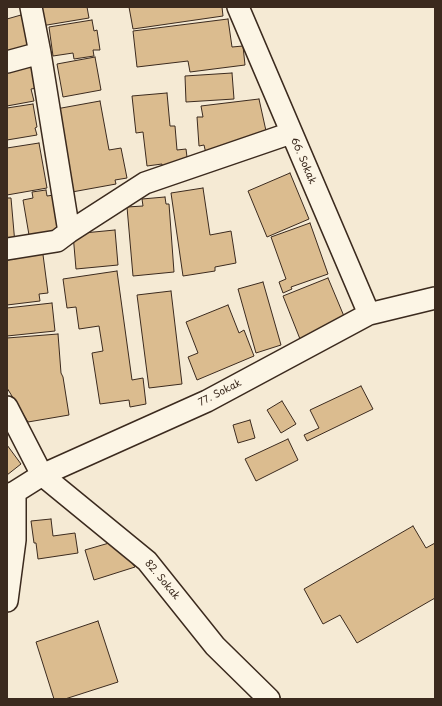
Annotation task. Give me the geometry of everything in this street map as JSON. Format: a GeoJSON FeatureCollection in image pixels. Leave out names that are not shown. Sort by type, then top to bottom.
{"type":"FeatureCollection","features":[{"type":"Feature","properties":{"kind":"street"},"geometry":{"type":"LineString","coordinates":[[31,7],[40,53],[69,232]]}},
{"type":"Feature","properties":{"kind":"street","name":"66. Sokak"},"geometry":{"type":"LineString","coordinates":[[238,7],[370,314]]}},
{"type":"Feature","properties":{"kind":"street"},"geometry":{"type":"LineString","coordinates":[[7,62],[40,53]]}},
{"type":"Feature","properties":{"kind":"street"},"geometry":{"type":"LineString","coordinates":[[7,249],[57,241],[146,183],[291,133]]}},
{"type":"Feature","properties":{"kind":"street","name":"77. Sokak"},"geometry":{"type":"LineString","coordinates":[[11,494],[42,475],[207,400],[370,314],[435,298]]}},
{"type":"Feature","properties":{"kind":"street"},"geometry":{"type":"LineString","coordinates":[[7,407],[42,475]]}},
{"type":"Feature","properties":{"kind":"street","name":"82. Sokak"},"geometry":{"type":"LineString","coordinates":[[42,475],[147,561],[215,646],[269,699]]}},
{"type":"Feature","properties":{"kind":"street"},"geometry":{"type":"LineString","coordinates":[[7,601],[16,540],[11,494]]}},
{"type":"Feature","properties":{"kind":"building"},"geometry":{"type":"Polygon","coordinates":[[[38,7],[87,7],[89,18],[41,26],[38,7]]]}},
{"type":"Feature","properties":{"kind":"building"},"geometry":{"type":"Polygon","coordinates":[[[129,7],[222,7],[223,16],[133,29],[129,7]]]}},
{"type":"Feature","properties":{"kind":"building"},"geometry":{"type":"Polygon","coordinates":[[[21,15],[30,47],[7,54],[7,19],[21,15]]]}},
{"type":"Feature","properties":{"kind":"building"},"geometry":{"type":"Polygon","coordinates":[[[228,19],[232,47],[243,46],[245,65],[190,72],[188,61],[137,67],[133,31],[228,19]]]}},
{"type":"Feature","properties":{"kind":"building"},"geometry":{"type":"Polygon","coordinates":[[[92,20],[94,31],[97,30],[100,50],[93,50],[94,56],[74,59],[73,53],[53,56],[49,27],[92,20]]]}},
{"type":"Feature","properties":{"kind":"building"},"geometry":{"type":"Polygon","coordinates":[[[95,57],[101,90],[63,97],[57,64],[95,57]]]}},
{"type":"Feature","properties":{"kind":"building"},"geometry":{"type":"Polygon","coordinates":[[[32,63],[37,88],[31,89],[34,101],[7,106],[7,70],[32,63]]]}},
{"type":"Feature","properties":{"kind":"building"},"geometry":{"type":"Polygon","coordinates":[[[232,73],[234,99],[186,102],[185,76],[232,73]]]}},
{"type":"Feature","properties":{"kind":"building"},"geometry":{"type":"Polygon","coordinates":[[[167,93],[170,126],[175,126],[177,150],[186,149],[188,165],[162,167],[162,164],[147,166],[143,132],[136,133],[132,96],[167,93]]]}},
{"type":"Feature","properties":{"kind":"building"},"geometry":{"type":"Polygon","coordinates":[[[259,99],[268,140],[207,158],[204,145],[199,146],[197,117],[203,117],[201,106],[259,99]]]}},
{"type":"Feature","properties":{"kind":"building"},"geometry":{"type":"Polygon","coordinates":[[[100,101],[109,150],[121,148],[127,178],[115,180],[116,184],[72,192],[56,109],[100,101]]]}},
{"type":"Feature","properties":{"kind":"building"},"geometry":{"type":"Polygon","coordinates":[[[33,104],[37,135],[7,140],[7,108],[33,104]]]}},
{"type":"Feature","properties":{"kind":"building"},"geometry":{"type":"Polygon","coordinates":[[[39,143],[47,188],[7,195],[7,148],[39,143]]]}},
{"type":"Feature","properties":{"kind":"building"},"geometry":{"type":"Polygon","coordinates":[[[290,173],[309,219],[267,237],[248,191],[290,173]]]}},
{"type":"Feature","properties":{"kind":"building"},"geometry":{"type":"Polygon","coordinates":[[[203,188],[210,235],[231,231],[236,263],[215,267],[215,271],[183,276],[171,193],[203,188]]]}},
{"type":"Feature","properties":{"kind":"building"},"geometry":{"type":"Polygon","coordinates":[[[46,190],[47,196],[54,195],[60,230],[29,235],[23,200],[33,198],[32,192],[46,190]]]}},
{"type":"Feature","properties":{"kind":"building"},"geometry":{"type":"Polygon","coordinates":[[[165,197],[166,204],[169,204],[174,272],[133,276],[127,207],[143,206],[142,199],[165,197]]]}},
{"type":"Feature","properties":{"kind":"building"},"geometry":{"type":"Polygon","coordinates":[[[7,198],[11,198],[15,244],[7,244],[7,198]]]}},
{"type":"Feature","properties":{"kind":"building"},"geometry":{"type":"Polygon","coordinates":[[[310,223],[328,274],[291,287],[292,289],[283,293],[279,282],[286,279],[271,237],[310,223]]]}},
{"type":"Feature","properties":{"kind":"building"},"geometry":{"type":"Polygon","coordinates":[[[115,230],[118,265],[76,269],[73,234],[115,230]]]}},
{"type":"Feature","properties":{"kind":"building"},"geometry":{"type":"Polygon","coordinates":[[[42,247],[48,293],[39,294],[40,301],[7,305],[7,260],[20,258],[19,250],[42,247]]]}},
{"type":"Feature","properties":{"kind":"building"},"geometry":{"type":"Polygon","coordinates":[[[117,271],[132,380],[143,378],[146,404],[130,407],[129,400],[100,404],[92,353],[103,351],[99,326],[79,329],[76,307],[67,308],[63,279],[117,271]]]}},
{"type":"Feature","properties":{"kind":"building"},"geometry":{"type":"Polygon","coordinates":[[[328,278],[346,321],[300,339],[283,296],[328,278]]]}},
{"type":"Feature","properties":{"kind":"building"},"geometry":{"type":"Polygon","coordinates":[[[263,282],[281,345],[256,353],[238,289],[263,282]]]}},
{"type":"Feature","properties":{"kind":"building"},"geometry":{"type":"Polygon","coordinates":[[[171,291],[182,384],[149,388],[137,295],[171,291]]]}},
{"type":"Feature","properties":{"kind":"building"},"geometry":{"type":"Polygon","coordinates":[[[52,303],[55,331],[7,336],[7,308],[52,303]]]}},
{"type":"Feature","properties":{"kind":"building"},"geometry":{"type":"Polygon","coordinates":[[[228,305],[239,333],[244,330],[254,356],[197,380],[188,357],[198,353],[186,322],[228,305]]]}},
{"type":"Feature","properties":{"kind":"building"},"geometry":{"type":"Polygon","coordinates":[[[58,334],[61,373],[63,377],[69,415],[28,422],[7,388],[7,338],[58,334]]]}},
{"type":"Feature","properties":{"kind":"building"},"geometry":{"type":"Polygon","coordinates":[[[361,386],[373,409],[307,441],[304,435],[319,428],[310,410],[361,386]]]}},
{"type":"Feature","properties":{"kind":"building"},"geometry":{"type":"Polygon","coordinates":[[[282,401],[296,424],[281,433],[267,410],[282,401]]]}},
{"type":"Feature","properties":{"kind":"building"},"geometry":{"type":"Polygon","coordinates":[[[250,420],[255,438],[238,443],[233,425],[250,420]]]}},
{"type":"Feature","properties":{"kind":"building"},"geometry":{"type":"Polygon","coordinates":[[[288,439],[298,460],[256,481],[245,459],[288,439]]]}},
{"type":"Feature","properties":{"kind":"building"},"geometry":{"type":"Polygon","coordinates":[[[7,445],[21,464],[7,475],[7,445]]]}},
{"type":"Feature","properties":{"kind":"building"},"geometry":{"type":"Polygon","coordinates":[[[51,519],[53,536],[75,533],[78,553],[38,559],[31,521],[51,519]]]}},
{"type":"Feature","properties":{"kind":"building"},"geometry":{"type":"Polygon","coordinates":[[[413,526],[426,548],[435,543],[435,598],[357,643],[340,615],[323,624],[304,589],[413,526]]]}},
{"type":"Feature","properties":{"kind":"building"},"geometry":{"type":"Polygon","coordinates":[[[116,541],[135,567],[94,580],[85,550],[116,541]]]}},
{"type":"Feature","properties":{"kind":"building"},"geometry":{"type":"Polygon","coordinates":[[[98,621],[118,682],[65,699],[54,699],[36,642],[98,621]]]}}]}
